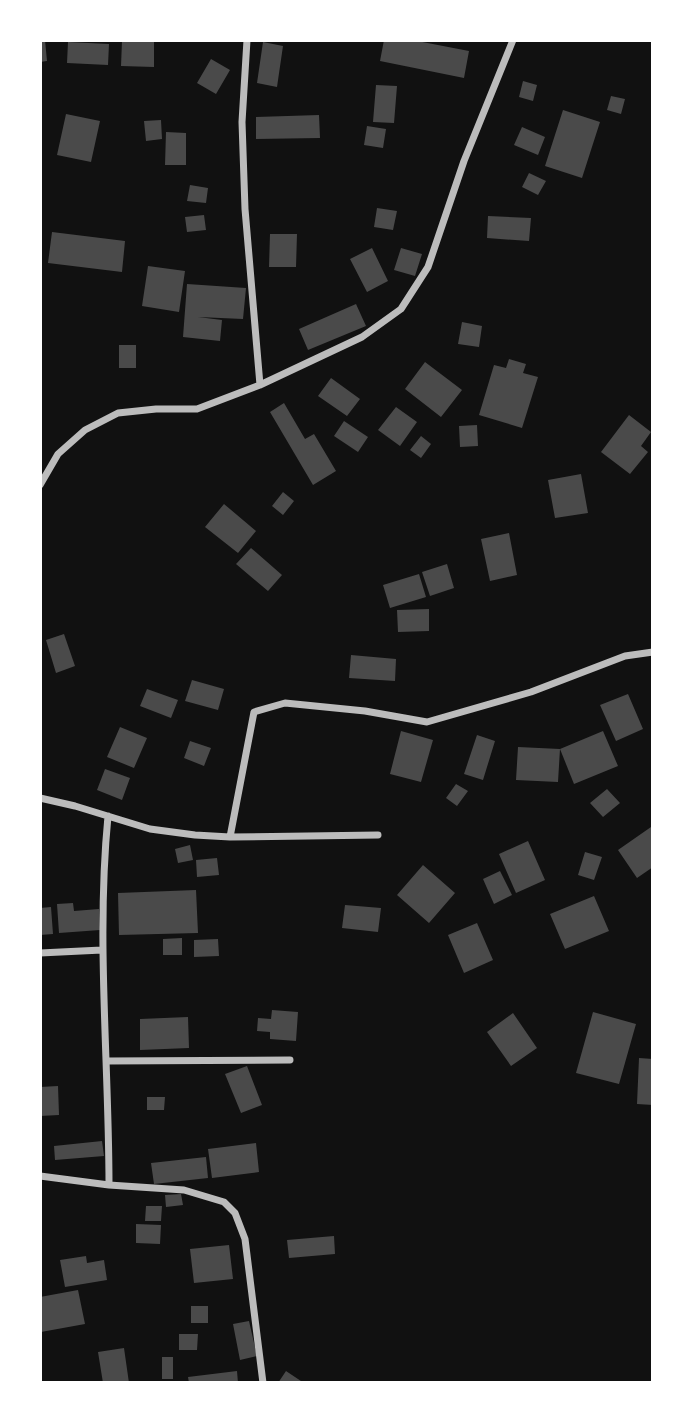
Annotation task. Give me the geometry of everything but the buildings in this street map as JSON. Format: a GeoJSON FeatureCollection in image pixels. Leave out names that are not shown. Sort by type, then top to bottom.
{"type":"FeatureCollection","features":[{"type":"Feature","properties":{"kind":"street"},"geometry":{"type":"LineString","coordinates":[[247,40],[242,122],[260,385]]}},
{"type":"Feature","properties":{"kind":"street"},"geometry":{"type":"LineString","coordinates":[[40,485],[58,454],[85,430],[118,413],[197,409],[260,385],[362,337],[401,309],[428,267],[464,161],[513,40]]}},
{"type":"Feature","properties":{"kind":"street"},"geometry":{"type":"LineString","coordinates":[[230,837],[254,712],[285,703],[365,711],[426,722],[531,692],[625,656],[653,652]]}},
{"type":"Feature","properties":{"kind":"street"},"geometry":{"type":"LineString","coordinates":[[40,798],[150,829],[230,837],[378,835]]}},
{"type":"Feature","properties":{"kind":"street"},"geometry":{"type":"LineString","coordinates":[[108,816],[103,867],[102,950],[109,1185]]}},
{"type":"Feature","properties":{"kind":"street"},"geometry":{"type":"LineString","coordinates":[[40,953],[102,950]]}},
{"type":"Feature","properties":{"kind":"street"},"geometry":{"type":"LineString","coordinates":[[107,1061],[290,1060]]}},
{"type":"Feature","properties":{"kind":"street"},"geometry":{"type":"LineString","coordinates":[[40,1176],[109,1185],[184,1190],[224,1202],[235,1213],[245,1239],[263,1383]]}}]}
